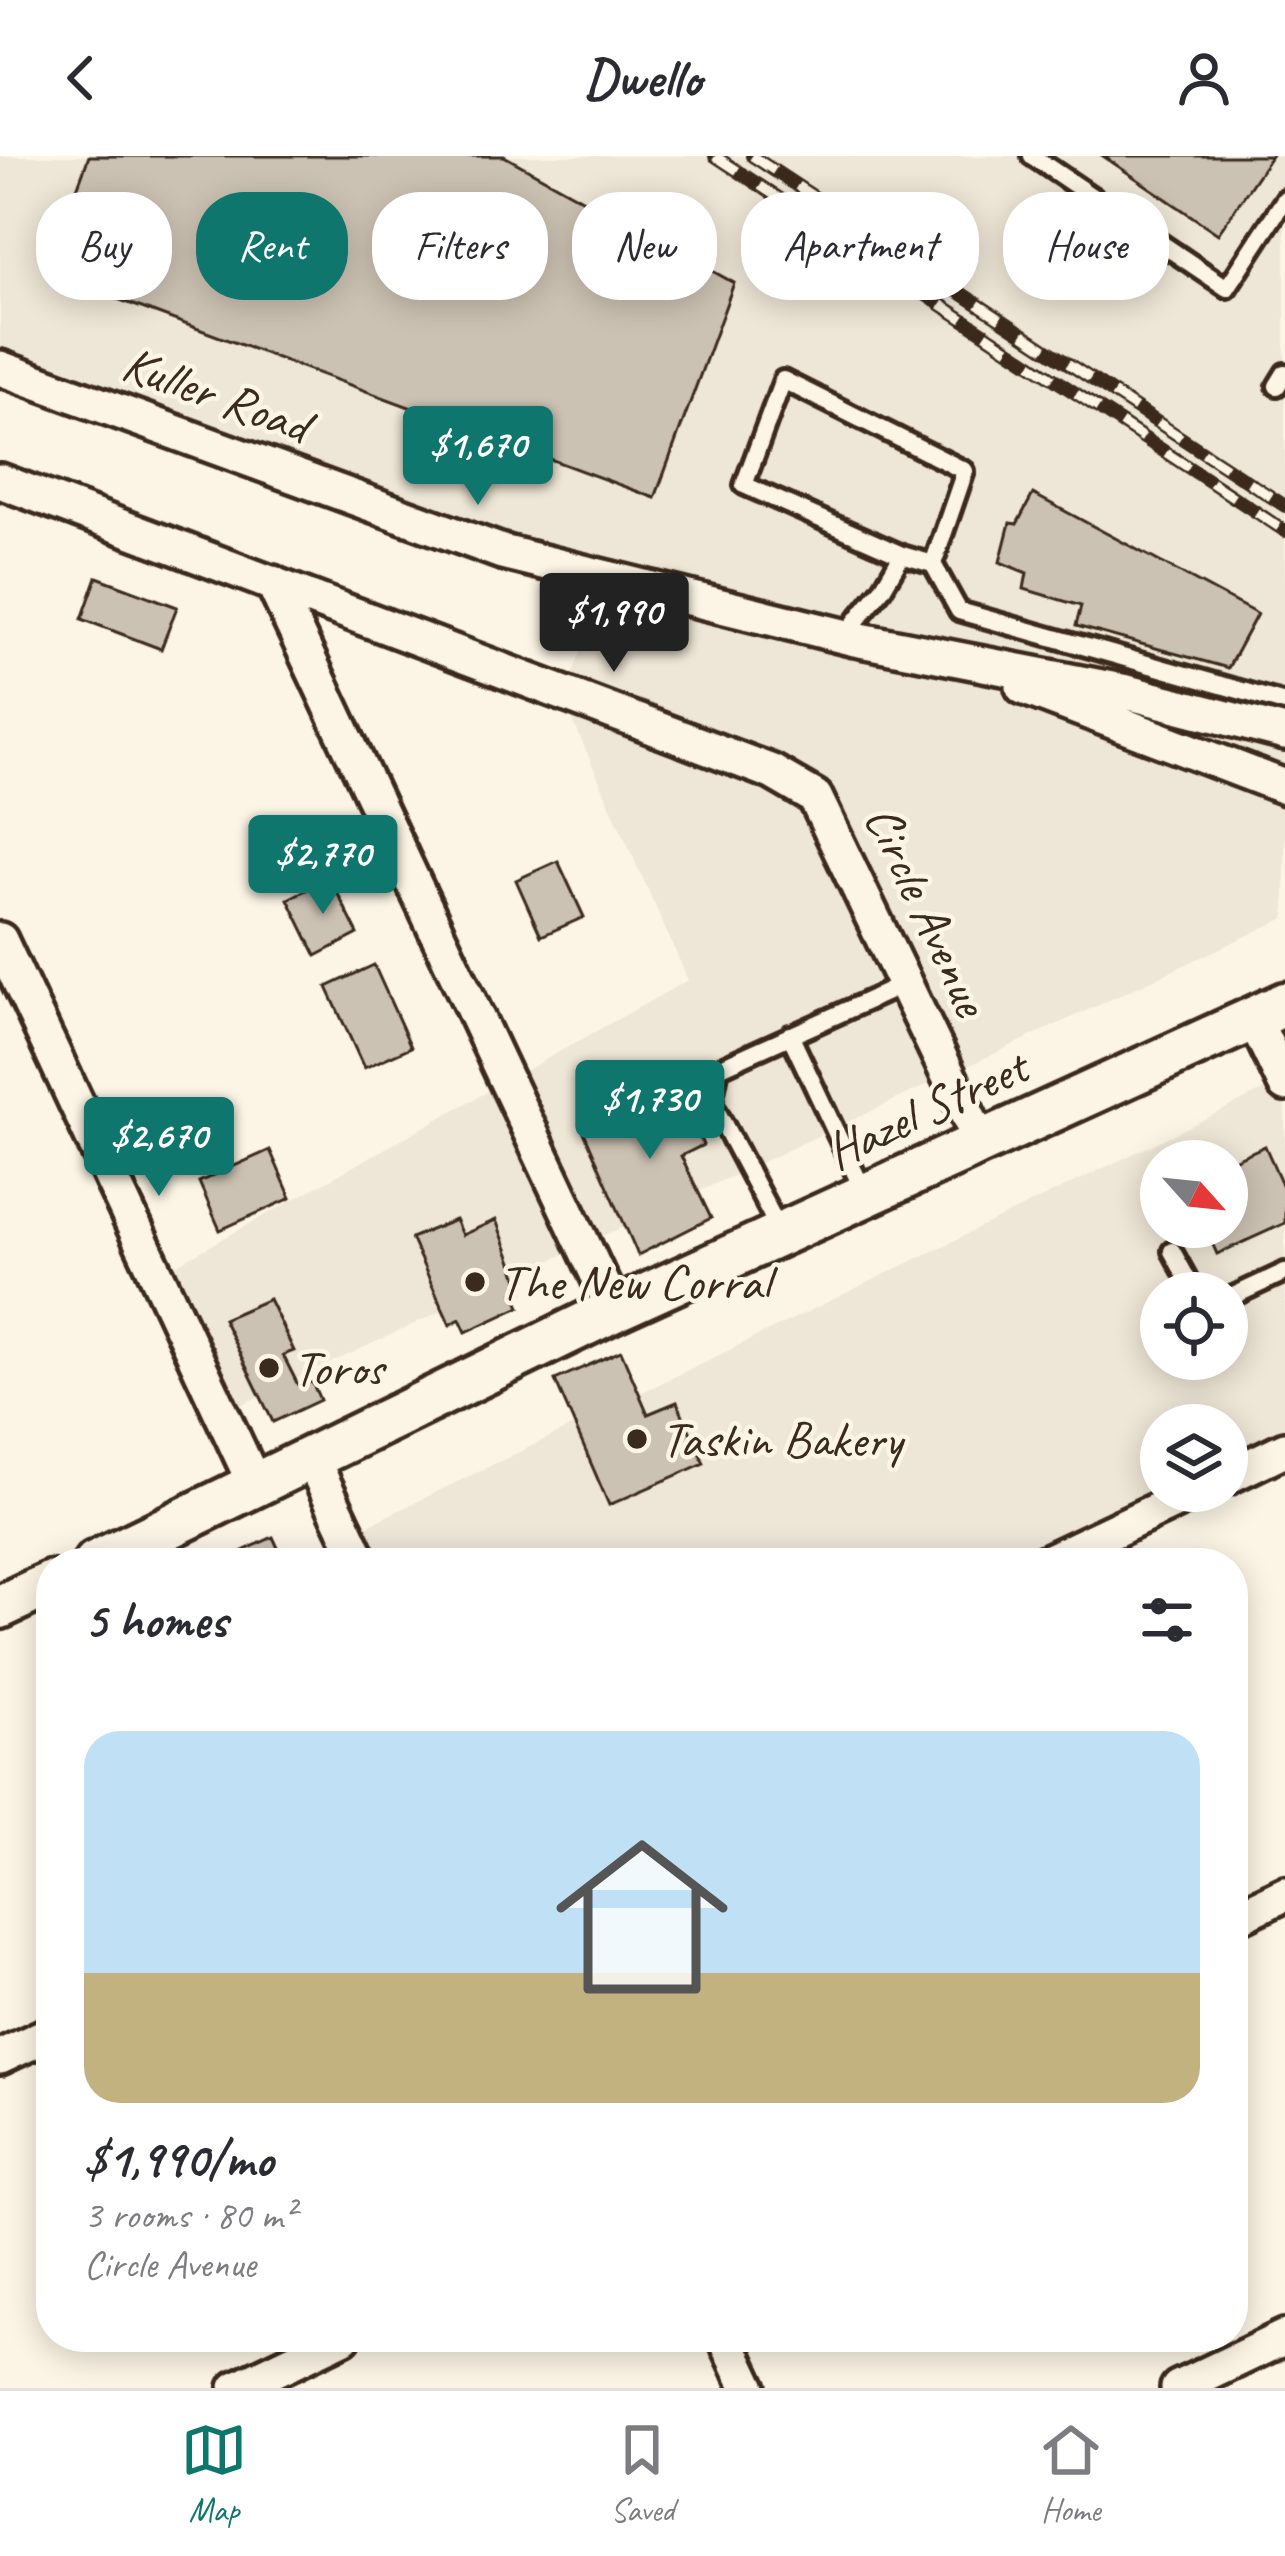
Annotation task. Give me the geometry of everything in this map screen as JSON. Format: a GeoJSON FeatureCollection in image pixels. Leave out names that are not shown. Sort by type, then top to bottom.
{"type":"FeatureCollection","features":[{"type":"Feature","properties":{"kind":"street","name":"Kuller Road"},"geometry":{"type":"LineString","coordinates":[[0,368],[502,552],[843,636],[1150,697],[1285,734]]}},
{"type":"Feature","properties":{"kind":"street","name":"Circle Avenue"},"geometry":{"type":"LineString","coordinates":[[0,481],[772,772],[815,797],[981,1143]]}},
{"type":"Feature","properties":{"kind":"street"},"geometry":{"type":"LineString","coordinates":[[273,583],[614,1310]]}},
{"type":"Feature","properties":{"kind":"street","name":"Kuller Road"},"geometry":{"type":"LineString","coordinates":[[954,659],[1285,787]]}},
{"type":"Feature","properties":{"kind":"street"},"geometry":{"type":"LineString","coordinates":[[0,940],[256,1487]]}},
{"type":"Feature","properties":{"kind":"street"},"geometry":{"type":"LineString","coordinates":[[1269,1011],[1285,1084]]}},
{"type":"Feature","properties":{"kind":"street","name":"Hazel Street"},"geometry":{"type":"LineString","coordinates":[[126,1548],[313,1461],[614,1310],[1269,1011]]}},
{"type":"Feature","properties":{"kind":"street"},"geometry":{"type":"LineString","coordinates":[[1248,1467],[1285,1449]]}},
{"type":"Feature","properties":{"kind":"street"},"geometry":{"type":"LineString","coordinates":[[313,1461],[354,1548]]}},
{"type":"Feature","properties":{"kind":"street"},"geometry":{"type":"LineString","coordinates":[[1077,1548],[1153,1512]]}},
{"type":"Feature","properties":{"kind":"street"},"geometry":{"type":"LineString","coordinates":[[0,1607],[36,1590]]}},
{"type":"Feature","properties":{"kind":"street"},"geometry":{"type":"LineString","coordinates":[[1248,1911],[1285,1894]]}},
{"type":"Feature","properties":{"kind":"street"},"geometry":{"type":"LineString","coordinates":[[0,2056],[36,2039]]}},
{"type":"Feature","properties":{"kind":"street"},"geometry":{"type":"LineString","coordinates":[[1178,2388],[1285,2337]]}},
{"type":"Feature","properties":{"kind":"street"},"geometry":{"type":"LineString","coordinates":[[237,2388],[313,2352]]}},
{"type":"Feature","properties":{"kind":"street"},"geometry":{"type":"LineString","coordinates":[[732,2352],[749,2388]]}},
{"type":"Feature","properties":{"kind":"lane"},"geometry":{"type":"LineString","coordinates":[[1032,156],[1228,288],[1285,199]]}},
{"type":"Feature","properties":{"kind":"lane"},"geometry":{"type":"LineString","coordinates":[[933,565],[965,471],[783,380],[744,485],[933,565],[959,611],[1285,703]]}},
{"type":"Feature","properties":{"kind":"lane"},"geometry":{"type":"LineString","coordinates":[[843,636],[882,590],[902,555]]}},
{"type":"Feature","properties":{"kind":"lane"},"geometry":{"type":"LineString","coordinates":[[782,1234],[712,1102],[719,1068],[904,984]]}},
{"type":"Feature","properties":{"kind":"lane"},"geometry":{"type":"LineString","coordinates":[[790,1036],[865,1196]]}},
{"type":"Feature","properties":{"kind":"lane"},"geometry":{"type":"LineString","coordinates":[[1172,1251],[1184,1272]]}},
{"type":"Feature","properties":{"kind":"lane"},"geometry":{"type":"LineString","coordinates":[[1248,1289],[1285,1272]]}},
{"type":"Feature","properties":{"kind":"shaded area"},"geometry":{"type":"Polygon","coordinates":[[[0,156],[1285,156],[1285,918],[217,1416],[149,1280],[688,980],[563,699],[609,577],[0,357],[0,156]]]}},
{"type":"Feature","properties":{"kind":"shaded area"},"geometry":{"type":"Polygon","coordinates":[[[1285,1080],[1285,1436],[1248,1454],[1248,1404],[1140,1404],[1140,1507],[1056,1548],[351,1548],[346,1536],[1140,1150],[1140,1248],[1248,1248],[1248,1140],[1161,1140],[1285,1080]]]}},
{"type":"Feature","properties":{"kind":"building"},"geometry":{"type":"Polygon","coordinates":[[[89,156],[504,156],[572,194],[572,300],[717,300],[717,274],[734,283],[655,498],[120,300],[172,300],[172,192],[76,192],[89,156]]]}},
{"type":"Feature","properties":{"kind":"building"},"geometry":{"type":"Polygon","coordinates":[[[1103,156],[1271,156],[1218,234],[1169,201],[1169,192],[1156,192],[1103,156]]]}},
{"type":"Feature","properties":{"kind":"building"},"geometry":{"type":"Polygon","coordinates":[[[1033,494],[1257,614],[1228,668],[1076,626],[1081,606],[1024,589],[1027,573],[1000,562],[1010,523],[1017,524],[1033,494]]]}},
{"type":"Feature","properties":{"kind":"building"},"geometry":{"type":"Polygon","coordinates":[[[97,577],[177,607],[161,649],[82,619],[97,577]]]}},
{"type":"Feature","properties":{"kind":"building"},"geometry":{"type":"Polygon","coordinates":[[[558,861],[584,917],[541,936],[516,880],[558,861]]]}},
{"type":"Feature","properties":{"kind":"building"},"geometry":{"type":"Polygon","coordinates":[[[330,878],[358,934],[316,956],[288,899],[330,878]]]}},
{"type":"Feature","properties":{"kind":"building"},"geometry":{"type":"Polygon","coordinates":[[[374,965],[411,1047],[364,1068],[327,987],[374,965]]]}},
{"type":"Feature","properties":{"kind":"building"},"geometry":{"type":"Polygon","coordinates":[[[681,1072],[696,1103],[687,1109],[703,1145],[681,1156],[711,1218],[638,1255],[580,1123],[681,1072]]]}},
{"type":"Feature","properties":{"kind":"building"},"geometry":{"type":"Polygon","coordinates":[[[1265,1146],[1285,1191],[1285,1223],[1248,1240],[1248,1154],[1265,1146]]]}},
{"type":"Feature","properties":{"kind":"building"},"geometry":{"type":"Polygon","coordinates":[[[270,1150],[291,1198],[220,1230],[199,1182],[270,1150]]]}},
{"type":"Feature","properties":{"kind":"building","name":"The New Corral"},"geometry":{"type":"Polygon","coordinates":[[[455,1220],[462,1235],[496,1220],[523,1291],[514,1293],[520,1307],[466,1332],[460,1319],[450,1325],[411,1238],[455,1220]]]}},
{"type":"Feature","properties":{"kind":"building","name":"Toros"},"geometry":{"type":"Polygon","coordinates":[[[269,1299],[294,1351],[283,1355],[298,1385],[312,1382],[320,1400],[273,1422],[223,1319],[269,1299]]]}},
{"type":"Feature","properties":{"kind":"building","name":"Taskin Bakery"},"geometry":{"type":"Polygon","coordinates":[[[621,1351],[648,1414],[677,1402],[704,1463],[609,1505],[555,1380],[621,1351]]]}},
{"type":"Feature","properties":{"kind":"building"},"geometry":{"type":"Polygon","coordinates":[[[273,1537],[278,1548],[249,1548],[273,1537]]]}},
{"type":"Feature","properties":{"kind":"railway"},"geometry":{"type":"LineString","coordinates":[[715,156],[1285,531]]}},
{"type":"Feature","properties":{"kind":"railway"},"geometry":{"type":"LineString","coordinates":[[752,156],[1285,506]]}},
{"type":"Feature","properties":{"kind":"place","name":"The New Corral"},"geometry":{"type":"Point","coordinates":[475,1282]}},
{"type":"Feature","properties":{"kind":"place","name":"Toros"},"geometry":{"type":"Point","coordinates":[269,1368]}},
{"type":"Feature","properties":{"kind":"place","name":"Taskin Bakery"},"geometry":{"type":"Point","coordinates":[637,1439]}}]}
